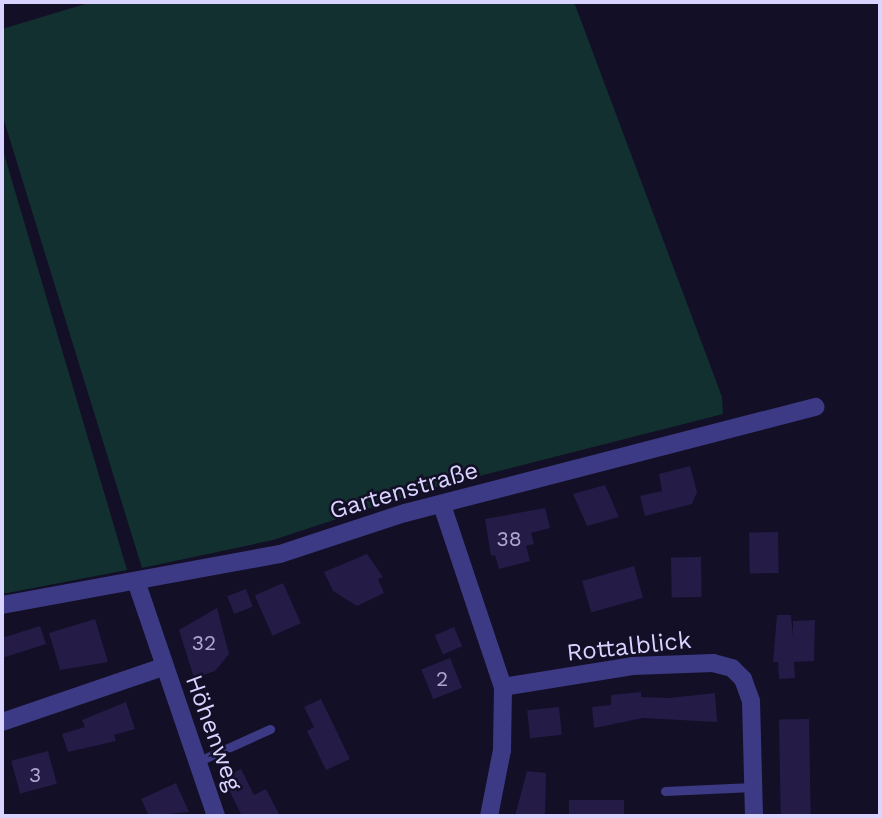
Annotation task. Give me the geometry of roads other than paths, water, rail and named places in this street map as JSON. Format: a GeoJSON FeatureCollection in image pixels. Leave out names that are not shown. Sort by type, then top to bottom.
{"type":"FeatureCollection","features":[{"type":"Feature","properties":{"kind":"street","name":"Gartenstraße"},"geometry":{"type":"LineString","coordinates":[[2,605],[281,554],[631,451],[816,407]]}},
{"type":"Feature","properties":{"kind":"street"},"geometry":{"type":"LineString","coordinates":[[442,505],[503,687],[502,750],[489,816]]}},
{"type":"Feature","properties":{"kind":"street","name":"Höhenweg"},"geometry":{"type":"LineString","coordinates":[[135,581],[216,816]]}},
{"type":"Feature","properties":{"kind":"street","name":"Rottalblick"},"geometry":{"type":"LineString","coordinates":[[503,687],[632,666],[713,663],[732,668],[743,679],[751,701],[754,816]]}},
{"type":"Feature","properties":{"kind":"street","name":"Höhenweg"},"geometry":{"type":"LineString","coordinates":[[2,722],[163,667]]}},
{"type":"Feature","properties":{"kind":"lane"},"geometry":{"type":"LineString","coordinates":[[199,761],[270,729]]}},
{"type":"Feature","properties":{"kind":"lane"},"geometry":{"type":"LineString","coordinates":[[665,791],[753,787]]}}]}
